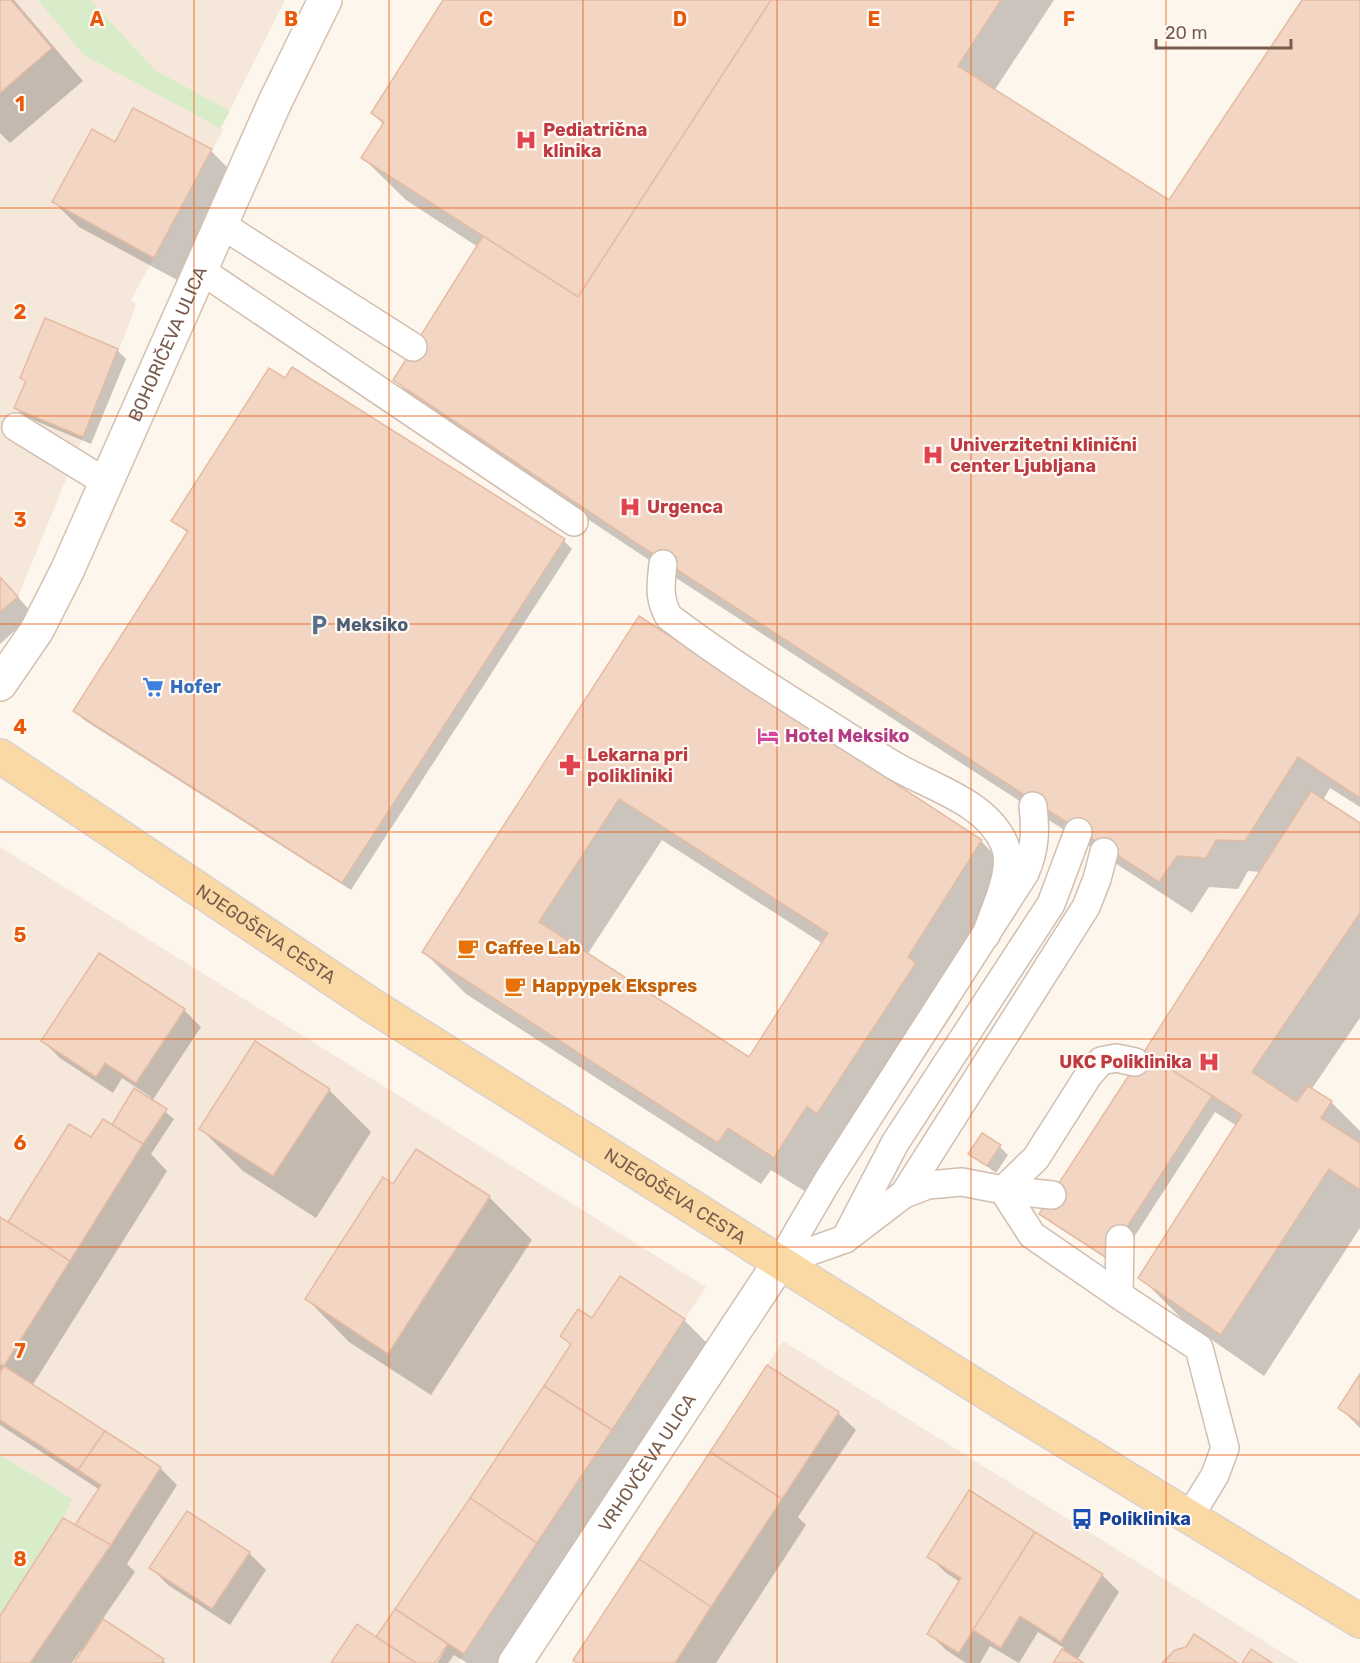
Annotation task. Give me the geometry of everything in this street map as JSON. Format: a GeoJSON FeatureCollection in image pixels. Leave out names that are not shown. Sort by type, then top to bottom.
{"type":"FeatureCollection","features":[{"type":"Feature","properties":{"kind":"main road","name":"NJEGOŠEVA CESTA"},"geometry":{"type":"LineString","coordinates":[[0,756],[373,1006],[1008,1406],[1360,1621]]}},
{"type":"Feature","properties":{"kind":"street","name":"BOHORIČEVA ULICA"},"geometry":{"type":"LineString","coordinates":[[0,684],[37,630],[67,572],[275,102],[325,0]]}},
{"type":"Feature","properties":{"kind":"street","name":"VRHOVČEVA ULICA"},"geometry":{"type":"LineString","coordinates":[[514,1663],[780,1262]]}},
{"type":"Feature","properties":{"kind":"lane"},"geometry":{"type":"LineString","coordinates":[[222,225],[413,347]]}},
{"type":"Feature","properties":{"kind":"lane"},"geometry":{"type":"LineString","coordinates":[[202,271],[574,522]]}},
{"type":"Feature","properties":{"kind":"lane"},"geometry":{"type":"LineString","coordinates":[[16,427],[107,483]]}},
{"type":"Feature","properties":{"kind":"lane"},"geometry":{"type":"LineString","coordinates":[[663,564],[661,603],[669,617],[892,765],[969,806],[997,830],[1007,852],[1007,870],[986,935]]}},
{"type":"Feature","properties":{"kind":"lane"},"geometry":{"type":"LineString","coordinates":[[780,1262],[828,1180],[1025,873],[1037,834],[1033,807]]}},
{"type":"Feature","properties":{"kind":"lane"},"geometry":{"type":"LineString","coordinates":[[845,1239],[895,1143],[1051,904],[1078,832]]}},
{"type":"Feature","properties":{"kind":"lane"},"geometry":{"type":"LineString","coordinates":[[904,1194],[1086,907],[1098,879],[1104,852]]}},
{"type":"Feature","properties":{"kind":"lane"},"geometry":{"type":"LineString","coordinates":[[1003,1190],[1036,1158],[1088,1076],[1101,1061],[1116,1058],[1135,1062]]}},
{"type":"Feature","properties":{"kind":"lane"},"geometry":{"type":"LineString","coordinates":[[780,1262],[845,1239],[904,1194],[944,1181],[1052,1195]]}},
{"type":"Feature","properties":{"kind":"lane"},"geometry":{"type":"LineString","coordinates":[[1003,1190],[1032,1234],[1199,1348],[1225,1448],[1215,1475],[1190,1516]]}},
{"type":"Feature","properties":{"kind":"lane"},"geometry":{"type":"LineString","coordinates":[[1119,1295],[1120,1239]]}},
{"type":"Feature","properties":{"kind":"shaded area"},"geometry":{"type":"Polygon","coordinates":[[[0,0],[285,0],[221,128],[223,130],[131,300],[136,304],[128,327],[18,597],[0,612],[0,0]]]}},
{"type":"Feature","properties":{"kind":"shaded area"},"geometry":{"type":"Polygon","coordinates":[[[0,847],[706,1287],[458,1663],[0,1663],[0,847]]]}},
{"type":"Feature","properties":{"kind":"shaded area"},"geometry":{"type":"Polygon","coordinates":[[[783,1341],[1299,1663],[571,1663],[783,1341]]]}},
{"type":"Feature","properties":{"kind":"green space"},"geometry":{"type":"Polygon","coordinates":[[[38,0],[90,0],[155,70],[230,111],[220,128],[84,55],[38,0]]]}},
{"type":"Feature","properties":{"kind":"green space"},"geometry":{"type":"Polygon","coordinates":[[[0,1455],[72,1499],[63,1518],[0,1616],[0,1455]]]}},
{"type":"Feature","properties":{"kind":"building"},"geometry":{"type":"Polygon","coordinates":[[[0,0],[11,0],[52,48],[0,93],[0,0]]]}},
{"type":"Feature","properties":{"kind":"building","name":"Pediatrična klinika"},"geometry":{"type":"Polygon","coordinates":[[[443,0],[771,0],[578,297],[361,158],[384,122],[371,113],[443,0]]]}},
{"type":"Feature","properties":{"kind":"building","name":"Univerzitetni klinični center Ljubljana"},"geometry":{"type":"Polygon","coordinates":[[[771,0],[1001,0],[958,66],[1169,200],[1302,0],[1360,0],[1360,798],[1298,757],[1245,841],[1216,840],[1206,858],[1177,856],[1159,882],[636,543],[393,380],[483,236],[578,297],[771,0]]]}},
{"type":"Feature","properties":{"kind":"building"},"geometry":{"type":"Polygon","coordinates":[[[133,108],[212,149],[154,258],[52,202],[92,129],[115,142],[133,108]]]}},
{"type":"Feature","properties":{"kind":"building"},"geometry":{"type":"Polygon","coordinates":[[[45,318],[118,349],[83,437],[14,408],[26,381],[20,378],[45,318]]]}},
{"type":"Feature","properties":{"kind":"building","name":"Meksiko"},"geometry":{"type":"Polygon","coordinates":[[[292,367],[565,539],[342,883],[73,711],[188,531],[171,521],[269,368],[285,378],[292,367]]]}},
{"type":"Feature","properties":{"kind":"building"},"geometry":{"type":"Polygon","coordinates":[[[0,577],[18,597],[0,612],[0,577]]]}},
{"type":"Feature","properties":{"kind":"building"},"geometry":{"type":"Polygon","coordinates":[[[639,616],[982,840],[908,957],[916,963],[817,1114],[807,1106],[774,1158],[728,1128],[718,1143],[422,952],[639,616]],[[619,799],[539,922],[749,1057],[828,933],[619,799]]]}},
{"type":"Feature","properties":{"kind":"building","name":"UKC Poliklinika"},"geometry":{"type":"Polygon","coordinates":[[[1311,791],[1360,823],[1360,913],[1252,1072],[1297,1102],[1308,1086],[1332,1101],[1321,1118],[1360,1143],[1360,1190],[1329,1169],[1221,1335],[1138,1278],[1242,1115],[1144,1052],[1311,791]]]}},
{"type":"Feature","properties":{"kind":"building"},"geometry":{"type":"Polygon","coordinates":[[[99,953],[185,1009],[136,1083],[105,1063],[96,1077],[41,1041],[99,953]]]}},
{"type":"Feature","properties":{"kind":"building"},"geometry":{"type":"Polygon","coordinates":[[[255,1041],[330,1089],[273,1176],[199,1129],[255,1041]]]}},
{"type":"Feature","properties":{"kind":"building"},"geometry":{"type":"Polygon","coordinates":[[[1144,1052],[1212,1096],[1107,1258],[1039,1214],[1144,1052]]]}},
{"type":"Feature","properties":{"kind":"building"},"geometry":{"type":"Polygon","coordinates":[[[134,1088],[167,1109],[143,1144],[112,1125],[134,1088]]]}},
{"type":"Feature","properties":{"kind":"building"},"geometry":{"type":"Polygon","coordinates":[[[103,1119],[143,1144],[70,1261],[8,1222],[69,1124],[91,1137],[103,1119]]]}},
{"type":"Feature","properties":{"kind":"building"},"geometry":{"type":"Polygon","coordinates":[[[982,1133],[1001,1145],[987,1166],[968,1154],[982,1133]]]}},
{"type":"Feature","properties":{"kind":"building"},"geometry":{"type":"Polygon","coordinates":[[[416,1149],[490,1196],[388,1354],[305,1299],[383,1177],[393,1184],[416,1149]]]}},
{"type":"Feature","properties":{"kind":"building"},"geometry":{"type":"Polygon","coordinates":[[[0,1217],[70,1261],[4,1366],[0,1364],[0,1217]]]}},
{"type":"Feature","properties":{"kind":"building"},"geometry":{"type":"Polygon","coordinates":[[[620,1276],[685,1319],[612,1430],[544,1386],[571,1344],[560,1336],[578,1309],[592,1318],[620,1276]]]}},
{"type":"Feature","properties":{"kind":"building"},"geometry":{"type":"Polygon","coordinates":[[[767,1365],[839,1412],[782,1499],[710,1452],[767,1365]]]}},
{"type":"Feature","properties":{"kind":"building"},"geometry":{"type":"Polygon","coordinates":[[[4,1366],[105,1431],[78,1470],[0,1420],[0,1372],[4,1366]]]}},
{"type":"Feature","properties":{"kind":"building"},"geometry":{"type":"Polygon","coordinates":[[[1360,1374],[1360,1423],[1338,1408],[1360,1374]]]}},
{"type":"Feature","properties":{"kind":"building"},"geometry":{"type":"Polygon","coordinates":[[[544,1386],[612,1430],[537,1543],[470,1498],[544,1386]]]}},
{"type":"Feature","properties":{"kind":"building"},"geometry":{"type":"Polygon","coordinates":[[[105,1431],[161,1467],[111,1545],[75,1525],[101,1485],[78,1470],[105,1431]]]}},
{"type":"Feature","properties":{"kind":"building"},"geometry":{"type":"Polygon","coordinates":[[[710,1452],[782,1499],[711,1607],[639,1559],[710,1452]]]}},
{"type":"Feature","properties":{"kind":"building"},"geometry":{"type":"Polygon","coordinates":[[[969,1490],[1035,1532],[959,1653],[927,1634],[961,1578],[927,1557],[969,1490]]]}},
{"type":"Feature","properties":{"kind":"building"},"geometry":{"type":"Polygon","coordinates":[[[470,1498],[537,1543],[464,1654],[395,1609],[470,1498]]]}},
{"type":"Feature","properties":{"kind":"building"},"geometry":{"type":"Polygon","coordinates":[[[187,1511],[250,1552],[212,1609],[149,1568],[187,1511]]]}},
{"type":"Feature","properties":{"kind":"building"},"geometry":{"type":"Polygon","coordinates":[[[63,1518],[111,1545],[30,1663],[0,1663],[0,1616],[63,1518]]]}},
{"type":"Feature","properties":{"kind":"building"},"geometry":{"type":"Polygon","coordinates":[[[1035,1532],[1103,1574],[1061,1642],[1020,1616],[1001,1648],[973,1630],[1035,1532]]]}},
{"type":"Feature","properties":{"kind":"building"},"geometry":{"type":"Polygon","coordinates":[[[639,1559],[711,1607],[675,1663],[577,1663],[573,1660],[639,1559]]]}},
{"type":"Feature","properties":{"kind":"building"},"geometry":{"type":"Polygon","coordinates":[[[395,1609],[448,1644],[435,1663],[416,1663],[376,1637],[395,1609]]]}},
{"type":"Feature","properties":{"kind":"building"},"geometry":{"type":"Polygon","coordinates":[[[103,1619],[164,1659],[161,1663],[74,1663],[103,1619]]]}},
{"type":"Feature","properties":{"kind":"building"},"geometry":{"type":"Polygon","coordinates":[[[357,1624],[376,1637],[416,1663],[331,1663],[357,1624]]]}},
{"type":"Feature","properties":{"kind":"building"},"geometry":{"type":"Polygon","coordinates":[[[1194,1634],[1238,1663],[1162,1663],[1175,1650],[1186,1647],[1194,1634]]]}},
{"type":"Feature","properties":{"kind":"building"},"geometry":{"type":"Polygon","coordinates":[[[1062,1649],[1084,1663],[1053,1663],[1062,1649]]]}},
{"type":"Feature","properties":{"kind":"building"},"geometry":{"type":"Polygon","coordinates":[[[1251,1649],[1272,1663],[1242,1663],[1251,1649]]]}},
{"type":"Feature","properties":{"kind":"place","name":"Pediatrična klinika"},"geometry":{"type":"Point","coordinates":[526,140]}},
{"type":"Feature","properties":{"kind":"place","name":"Univerzitetni klinični center Ljubljana"},"geometry":{"type":"Point","coordinates":[933,455]}},
{"type":"Feature","properties":{"kind":"place","name":"Urgenca"},"geometry":{"type":"Point","coordinates":[630,507]}},
{"type":"Feature","properties":{"kind":"place","name":"Meksiko"},"geometry":{"type":"Point","coordinates":[319,625]}},
{"type":"Feature","properties":{"kind":"place","name":"Hofer"},"geometry":{"type":"Point","coordinates":[153,687]}},
{"type":"Feature","properties":{"kind":"place","name":"Hotel Meksiko"},"geometry":{"type":"Point","coordinates":[768,736]}},
{"type":"Feature","properties":{"kind":"place","name":"Lekarna pri polikliniki"},"geometry":{"type":"Point","coordinates":[570,765]}},
{"type":"Feature","properties":{"kind":"place","name":"Caffee Lab"},"geometry":{"type":"Point","coordinates":[468,948]}},
{"type":"Feature","properties":{"kind":"place","name":"Happypek Ekspres"},"geometry":{"type":"Point","coordinates":[515,986]}},
{"type":"Feature","properties":{"kind":"place","name":"UKC Poliklinika"},"geometry":{"type":"Point","coordinates":[1209,1062]}},
{"type":"Feature","properties":{"kind":"place","name":"Poliklinika"},"geometry":{"type":"Point","coordinates":[1082,1519]}}]}
